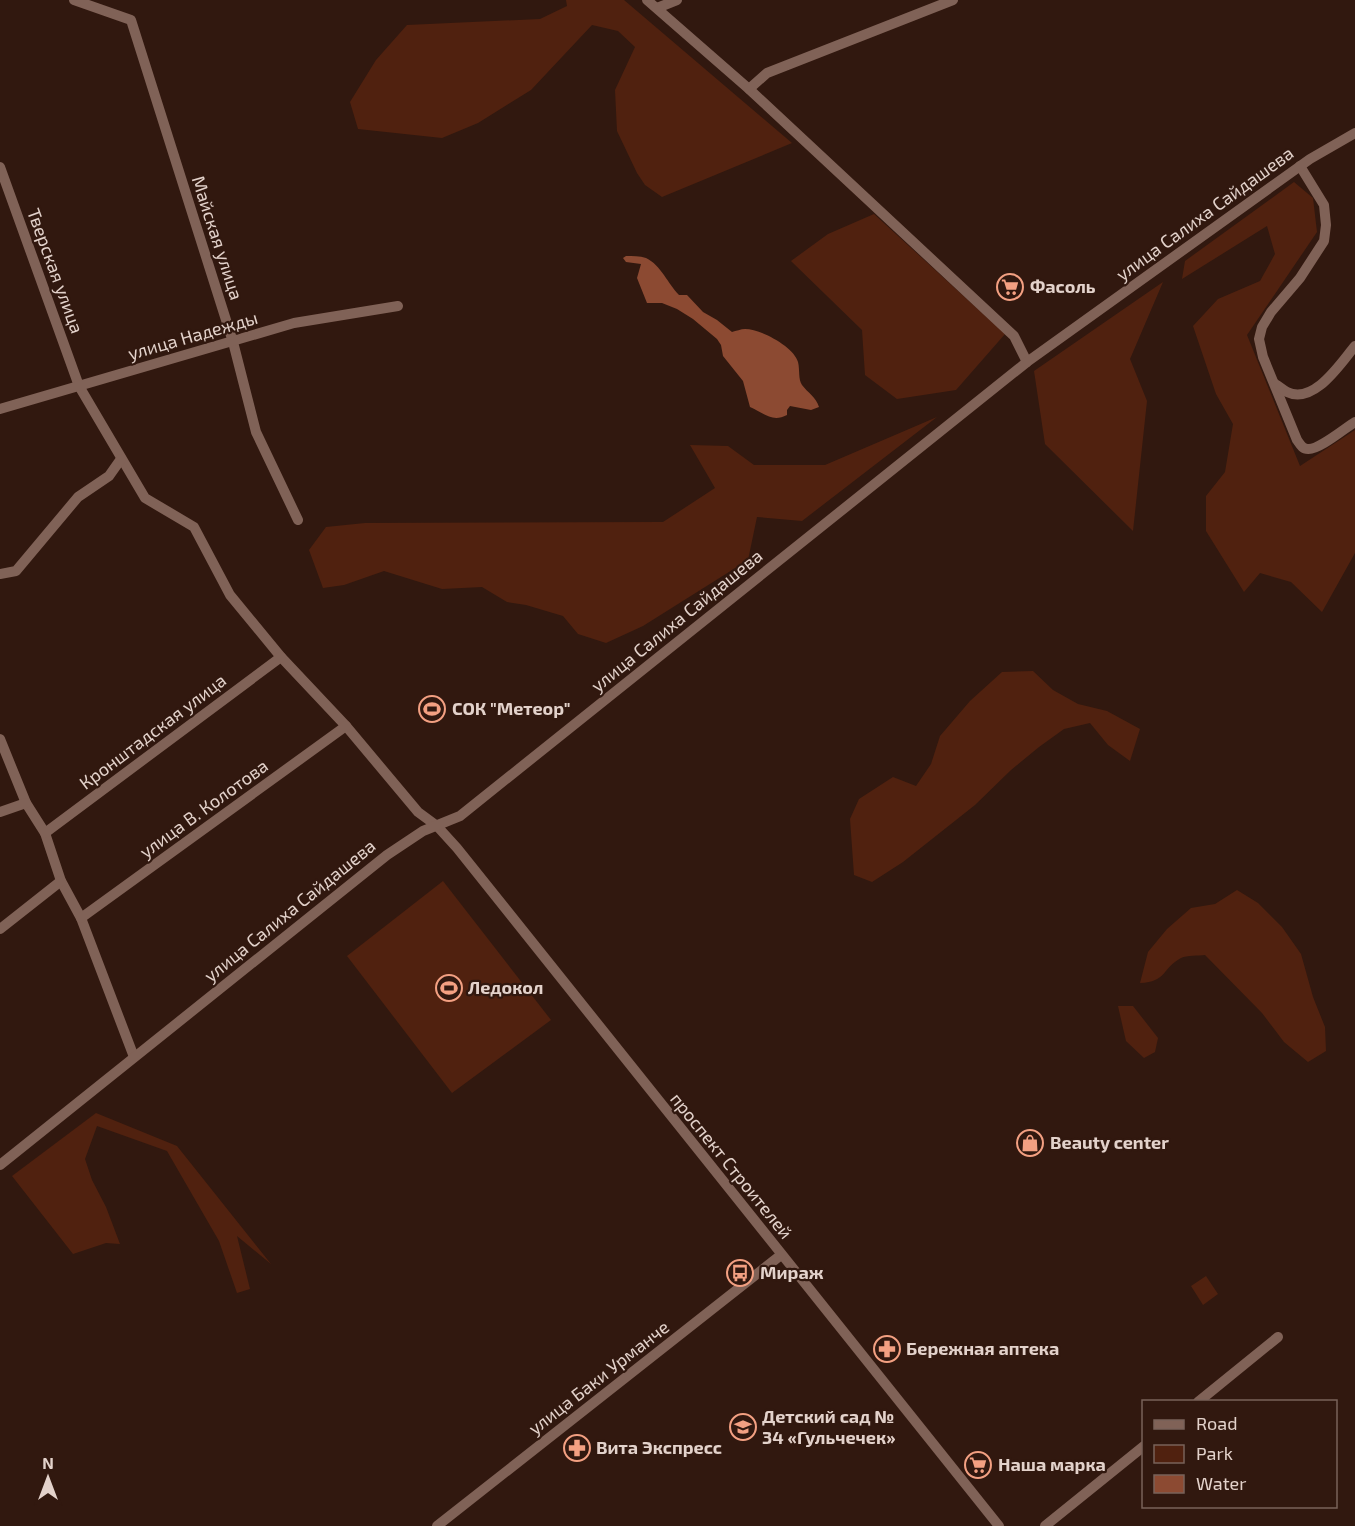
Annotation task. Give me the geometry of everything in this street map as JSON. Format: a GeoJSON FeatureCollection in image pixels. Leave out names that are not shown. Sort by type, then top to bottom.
{"type":"FeatureCollection","features":[{"type":"Feature","properties":{"kind":"street","name":"Майская улица"},"geometry":{"type":"LineString","coordinates":[[74,0],[130,20],[233,342],[256,432],[298,520]]}},
{"type":"Feature","properties":{"kind":"street"},"geometry":{"type":"LineString","coordinates":[[647,0],[749,89],[1014,336],[1027,362]]}},
{"type":"Feature","properties":{"kind":"street"},"geometry":{"type":"LineString","coordinates":[[657,8],[677,0]]}},
{"type":"Feature","properties":{"kind":"street"},"geometry":{"type":"LineString","coordinates":[[749,89],[767,73],[953,0]]}},
{"type":"Feature","properties":{"kind":"street","name":"улица Салиха Сайдашева"},"geometry":{"type":"LineString","coordinates":[[0,1165],[387,855],[407,840],[460,816],[1027,362],[1300,166],[1355,133]]}},
{"type":"Feature","properties":{"kind":"street"},"geometry":{"type":"LineString","coordinates":[[1300,166],[1324,205],[1326,225],[1324,241],[1300,278],[1271,312],[1262,327],[1259,339],[1297,440],[1303,447],[1316,448],[1355,422]]}},
{"type":"Feature","properties":{"kind":"street","name":"Тверская улица"},"geometry":{"type":"LineString","coordinates":[[0,167],[79,386],[145,498],[194,527],[230,595],[280,657]]}},
{"type":"Feature","properties":{"kind":"street","name":"улица Надежды"},"geometry":{"type":"LineString","coordinates":[[0,409],[294,323],[398,306]]}},
{"type":"Feature","properties":{"kind":"street"},"geometry":{"type":"LineString","coordinates":[[1275,383],[1288,393],[1301,395],[1310,392],[1327,379],[1355,346]]}},
{"type":"Feature","properties":{"kind":"street"},"geometry":{"type":"LineString","coordinates":[[0,574],[16,571],[78,497],[110,476],[121,459]]}},
{"type":"Feature","properties":{"kind":"street","name":"проспект Строителей"},"geometry":{"type":"LineString","coordinates":[[280,657],[346,726],[418,812],[437,826],[999,1526]]}},
{"type":"Feature","properties":{"kind":"street","name":"Кронштадская улица"},"geometry":{"type":"LineString","coordinates":[[45,834],[280,657]]}},
{"type":"Feature","properties":{"kind":"street","name":"улица В. Колотова"},"geometry":{"type":"LineString","coordinates":[[81,918],[346,726]]}},
{"type":"Feature","properties":{"kind":"street"},"geometry":{"type":"LineString","coordinates":[[0,739],[27,803],[45,834],[62,881],[81,918],[134,1057]]}},
{"type":"Feature","properties":{"kind":"street"},"geometry":{"type":"LineString","coordinates":[[0,812],[27,803]]}},
{"type":"Feature","properties":{"kind":"street"},"geometry":{"type":"LineString","coordinates":[[0,928],[62,881]]}},
{"type":"Feature","properties":{"kind":"street","name":"улица Баки Урманче"},"geometry":{"type":"LineString","coordinates":[[437,1526],[781,1255]]}},
{"type":"Feature","properties":{"kind":"street"},"geometry":{"type":"LineString","coordinates":[[1199,1400],[1278,1337]]}},
{"type":"Feature","properties":{"kind":"street"},"geometry":{"type":"LineString","coordinates":[[1045,1526],[1142,1447]]}},
{"type":"Feature","properties":{"kind":"green space"},"geometry":{"type":"Polygon","coordinates":[[[566,0],[624,0],[792,143],[662,197],[645,185],[617,131],[615,90],[635,47],[618,31],[592,25],[531,90],[478,123],[442,138],[358,129],[350,102],[376,60],[407,25],[540,19],[567,6],[566,0]]]}},
{"type":"Feature","properties":{"kind":"green space"},"geometry":{"type":"Polygon","coordinates":[[[1294,182],[1313,198],[1317,232],[1247,335],[1300,466],[1355,430],[1355,553],[1322,612],[1291,582],[1260,573],[1244,592],[1206,531],[1206,496],[1225,472],[1233,424],[1216,394],[1193,326],[1218,299],[1260,281],[1275,254],[1267,226],[1182,279],[1185,261],[1294,182]]]}},
{"type":"Feature","properties":{"kind":"green space"},"geometry":{"type":"Polygon","coordinates":[[[874,214],[1005,334],[956,390],[897,399],[865,375],[862,330],[791,261],[828,234],[874,214]]]}},
{"type":"Feature","properties":{"kind":"green space"},"geometry":{"type":"Polygon","coordinates":[[[1163,282],[1130,359],[1147,401],[1133,531],[1045,444],[1034,371],[1163,282]]]}},
{"type":"Feature","properties":{"kind":"green space"},"geometry":{"type":"Polygon","coordinates":[[[937,417],[802,521],[757,517],[748,560],[643,626],[606,643],[578,634],[563,616],[507,602],[482,587],[442,589],[384,571],[344,585],[323,588],[309,550],[326,527],[365,523],[663,522],[715,488],[690,445],[728,446],[754,465],[825,465],[937,417]]]}},
{"type":"Feature","properties":{"kind":"green space"},"geometry":{"type":"Polygon","coordinates":[[[1033,671],[1053,690],[1078,704],[1107,711],[1140,729],[1130,761],[1108,745],[1090,723],[1064,729],[1011,770],[975,805],[903,862],[872,882],[854,875],[850,819],[859,799],[893,777],[916,786],[931,764],[940,736],[970,701],[1002,672],[1033,671]]]}},
{"type":"Feature","properties":{"kind":"green space","name":"Ледокол"},"geometry":{"type":"Polygon","coordinates":[[[443,881],[551,1020],[452,1093],[347,956],[443,881]]]}},
{"type":"Feature","properties":{"kind":"green space"},"geometry":{"type":"Polygon","coordinates":[[[1237,890],[1258,903],[1282,927],[1301,954],[1313,997],[1325,1027],[1326,1051],[1308,1062],[1284,1042],[1262,1013],[1205,955],[1181,958],[1160,977],[1140,983],[1148,952],[1167,929],[1191,908],[1215,904],[1237,890]]]}},
{"type":"Feature","properties":{"kind":"green space"},"geometry":{"type":"Polygon","coordinates":[[[1118,1006],[1133,1006],[1158,1038],[1155,1052],[1144,1058],[1126,1041],[1118,1006]]]}},
{"type":"Feature","properties":{"kind":"green space"},"geometry":{"type":"Polygon","coordinates":[[[96,1113],[177,1146],[271,1264],[237,1236],[250,1289],[237,1293],[219,1241],[167,1151],[97,1126],[85,1159],[120,1244],[106,1243],[73,1254],[12,1176],[96,1113]]]}},
{"type":"Feature","properties":{"kind":"green space"},"geometry":{"type":"Polygon","coordinates":[[[1206,1276],[1218,1294],[1203,1305],[1191,1286],[1206,1276]]]}},
{"type":"Feature","properties":{"kind":"water"},"geometry":{"type":"Polygon","coordinates":[[[626,256],[644,257],[651,261],[679,295],[687,295],[703,312],[732,332],[743,329],[752,330],[768,335],[784,345],[795,356],[801,383],[819,407],[811,410],[790,406],[787,415],[772,418],[750,407],[743,381],[723,356],[717,339],[677,309],[662,303],[647,303],[637,278],[641,264],[626,262],[623,258],[626,256]]]}},
{"type":"Feature","properties":{"kind":"place","name":"Фасоль"},"geometry":{"type":"Point","coordinates":[1010,287]}},
{"type":"Feature","properties":{"kind":"place","name":"СОК \"Метеор\""},"geometry":{"type":"Point","coordinates":[432,709]}},
{"type":"Feature","properties":{"kind":"place","name":"Ледокол"},"geometry":{"type":"Point","coordinates":[449,988]}},
{"type":"Feature","properties":{"kind":"place","name":"Beauty center"},"geometry":{"type":"Point","coordinates":[1030,1143]}},
{"type":"Feature","properties":{"kind":"place","name":"Мираж"},"geometry":{"type":"Point","coordinates":[740,1273]}},
{"type":"Feature","properties":{"kind":"place","name":"Бережная аптека"},"geometry":{"type":"Point","coordinates":[887,1349]}},
{"type":"Feature","properties":{"kind":"place","name":"Детский сад № 34 «Гульчечек»"},"geometry":{"type":"Point","coordinates":[743,1427]}},
{"type":"Feature","properties":{"kind":"place","name":"Вита Экспресс"},"geometry":{"type":"Point","coordinates":[577,1448]}},
{"type":"Feature","properties":{"kind":"place","name":"Наша марка"},"geometry":{"type":"Point","coordinates":[978,1465]}}]}
